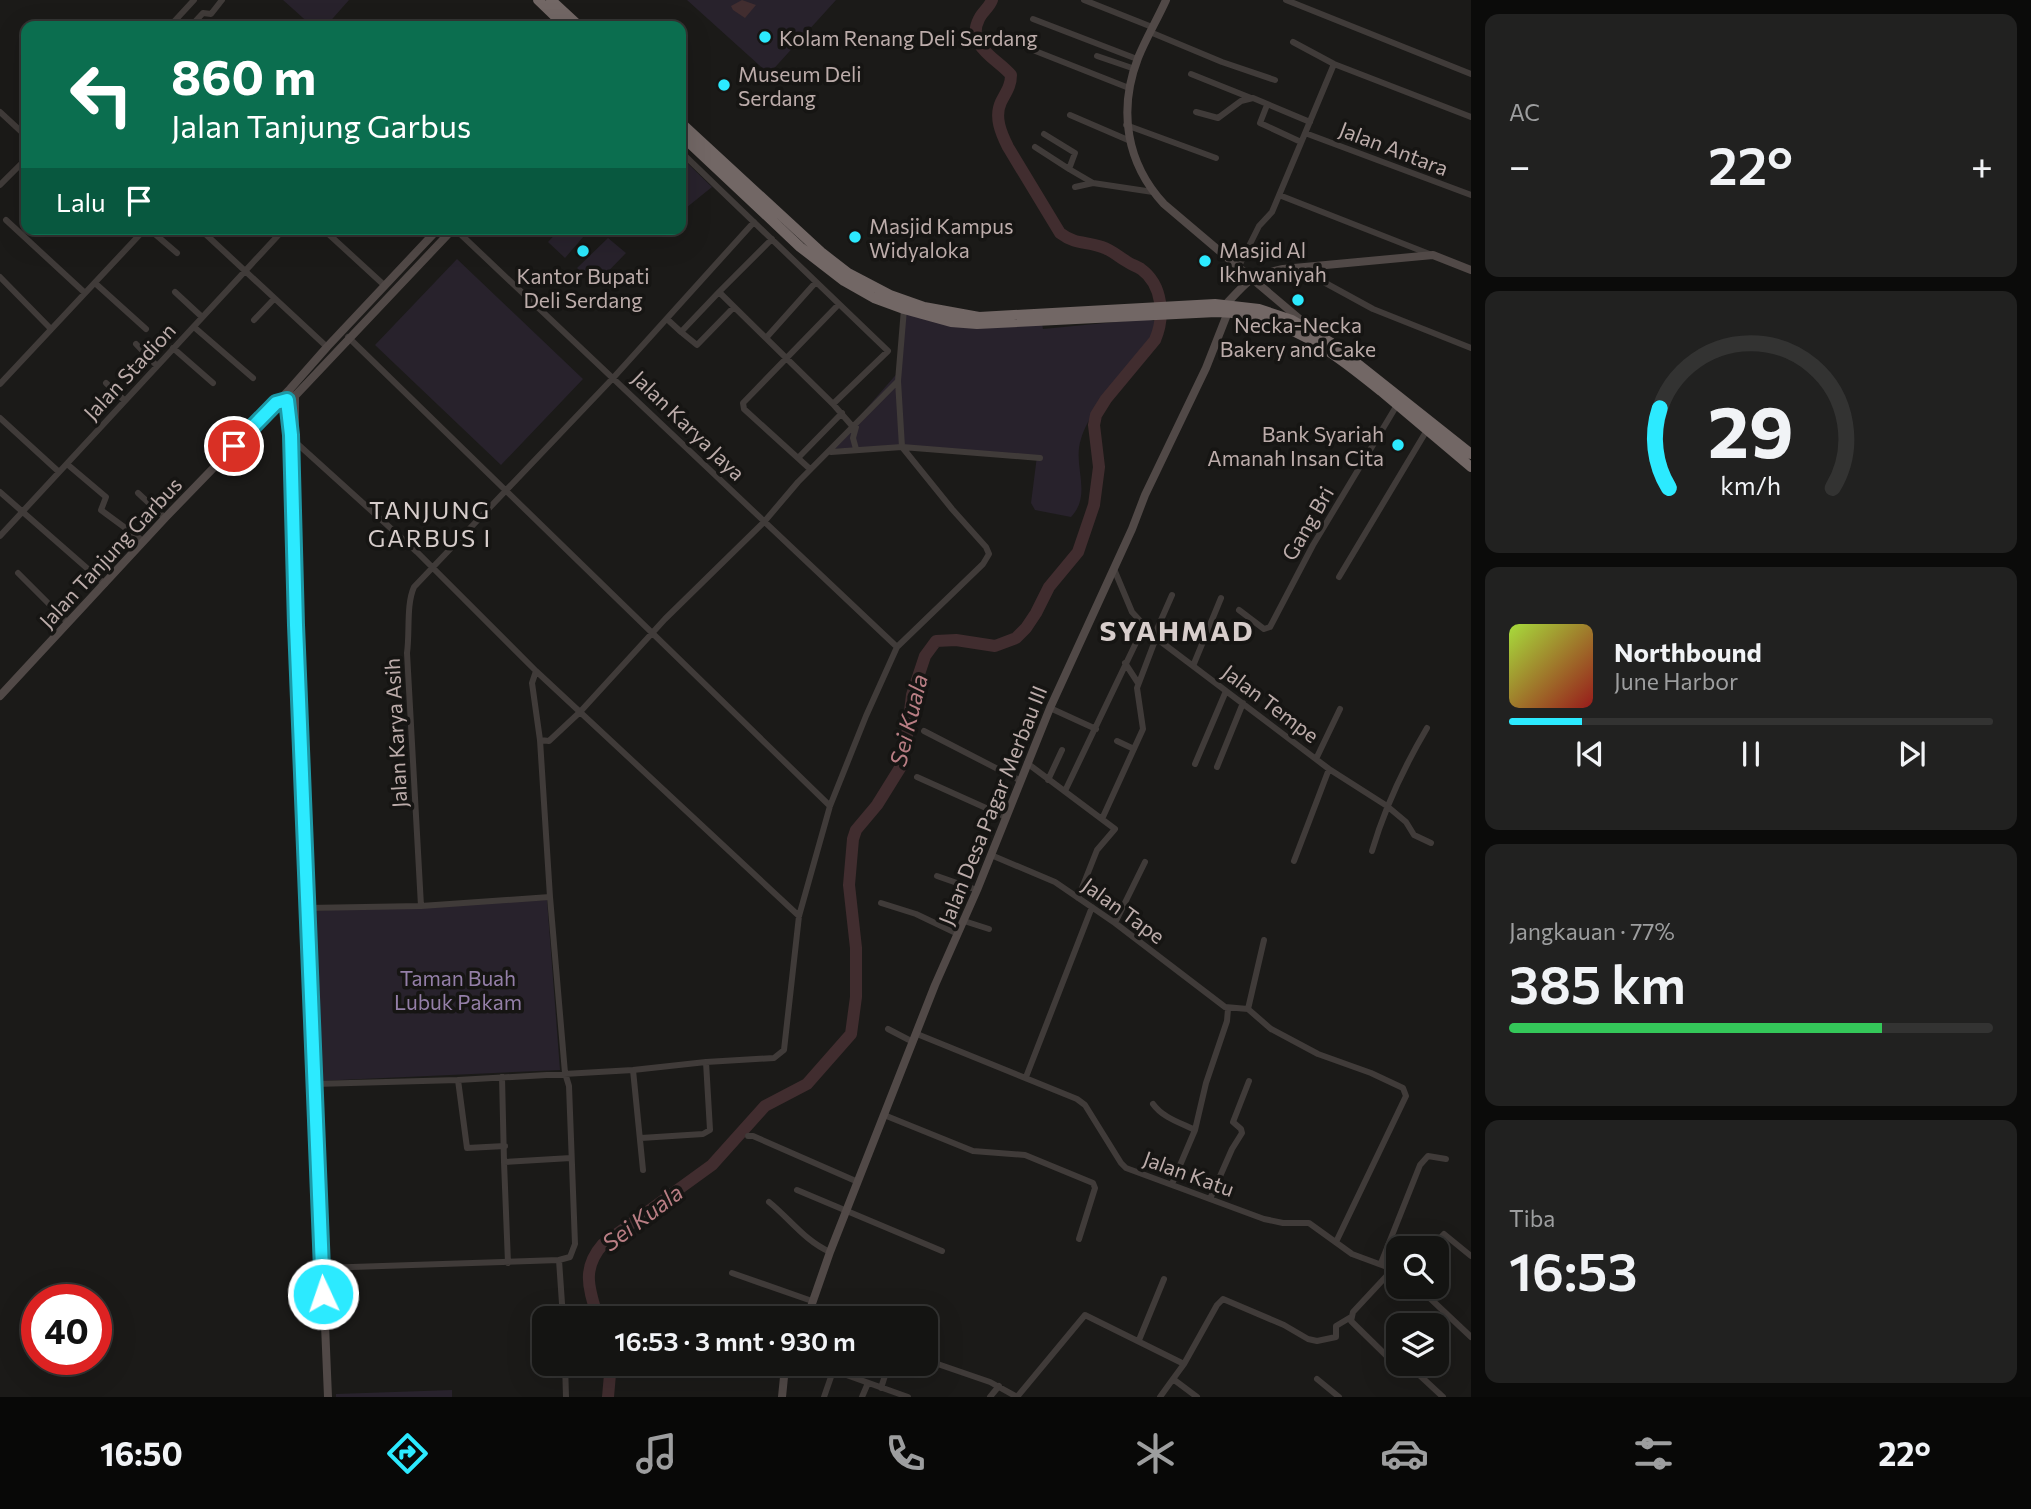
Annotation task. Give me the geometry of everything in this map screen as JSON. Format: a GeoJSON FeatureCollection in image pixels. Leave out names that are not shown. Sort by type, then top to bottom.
{"type":"FeatureCollection","features":[{"type":"Feature","properties":{"kind":"highway"},"geometry":{"type":"LineString","coordinates":[[538,0],[560,21]]}},
{"type":"Feature","properties":{"kind":"highway"},"geometry":{"type":"LineString","coordinates":[[551,0],[574,21]]}},
{"type":"Feature","properties":{"kind":"highway"},"geometry":{"type":"LineString","coordinates":[[686,128],[821,252],[861,281],[900,299],[954,314],[979,317],[1143,312]]}},
{"type":"Feature","properties":{"kind":"highway"},"geometry":{"type":"LineString","coordinates":[[686,140],[815,259],[859,290],[904,309],[951,322],[977,324],[1195,309],[1259,309],[1312,330],[1351,357],[1471,454]]}},
{"type":"Feature","properties":{"kind":"highway"},"geometry":{"type":"LineString","coordinates":[[1227,308],[1268,321],[1317,342],[1471,467]]}},
{"type":"Feature","properties":{"kind":"street"},"geometry":{"type":"LineString","coordinates":[[175,21],[194,0]]}},
{"type":"Feature","properties":{"kind":"street"},"geometry":{"type":"LineString","coordinates":[[196,21],[203,13],[211,13],[222,0]]}},
{"type":"Feature","properties":{"kind":"street"},"geometry":{"type":"LineString","coordinates":[[1084,0],[1222,62],[1275,80]]}},
{"type":"Feature","properties":{"kind":"street"},"geometry":{"type":"LineString","coordinates":[[1286,0],[1471,74]]}},
{"type":"Feature","properties":{"kind":"street"},"geometry":{"type":"LineString","coordinates":[[1163,1],[1137,59],[1129,88],[1126,125],[1128,140],[1142,172],[1153,192],[1249,279],[1312,330]]}},
{"type":"Feature","properties":{"kind":"street"},"geometry":{"type":"LineString","coordinates":[[1034,19],[1137,59]]}},
{"type":"Feature","properties":{"kind":"street"},"geometry":{"type":"LineString","coordinates":[[1010,41],[1129,88]]}},
{"type":"Feature","properties":{"kind":"street"},"geometry":{"type":"LineString","coordinates":[[1293,42],[1334,64],[1471,117]]}},
{"type":"Feature","properties":{"kind":"street"},"geometry":{"type":"LineString","coordinates":[[1097,56],[1135,69]]}},
{"type":"Feature","properties":{"kind":"street"},"geometry":{"type":"LineString","coordinates":[[1238,268],[1259,226],[1272,212],[1334,64]]}},
{"type":"Feature","properties":{"kind":"street"},"geometry":{"type":"LineString","coordinates":[[1191,74],[1310,122]]}},
{"type":"Feature","properties":{"kind":"street"},"geometry":{"type":"LineString","coordinates":[[1196,113],[1218,118],[1241,101],[1253,98]]}},
{"type":"Feature","properties":{"kind":"street"},"geometry":{"type":"LineString","coordinates":[[1267,105],[1260,123],[1301,142]]}},
{"type":"Feature","properties":{"kind":"street"},"geometry":{"type":"LineString","coordinates":[[0,112],[21,131]]}},
{"type":"Feature","properties":{"kind":"street"},"geometry":{"type":"LineString","coordinates":[[1070,115],[1128,140]]}},
{"type":"Feature","properties":{"kind":"street"},"geometry":{"type":"LineString","coordinates":[[1126,125],[1216,158]]}},
{"type":"Feature","properties":{"kind":"street","name":"Jalan Antara"},"geometry":{"type":"LineString","coordinates":[[1306,133],[1471,195]]}},
{"type":"Feature","properties":{"kind":"street"},"geometry":{"type":"LineString","coordinates":[[1044,134],[1075,153],[1069,169]]}},
{"type":"Feature","properties":{"kind":"street"},"geometry":{"type":"LineString","coordinates":[[1035,147],[1093,183]]}},
{"type":"Feature","properties":{"kind":"street"},"geometry":{"type":"LineString","coordinates":[[686,157],[888,351],[899,357]]}},
{"type":"Feature","properties":{"kind":"street"},"geometry":{"type":"LineString","coordinates":[[0,185],[21,164]]}},
{"type":"Feature","properties":{"kind":"street"},"geometry":{"type":"LineString","coordinates":[[1075,187],[1093,183],[1153,192]]}},
{"type":"Feature","properties":{"kind":"street"},"geometry":{"type":"LineString","coordinates":[[1279,195],[1471,270]]}},
{"type":"Feature","properties":{"kind":"street"},"geometry":{"type":"LineString","coordinates":[[6,220],[21,234]]}},
{"type":"Feature","properties":{"kind":"street","name":"Jalan Karya Asih"},"geometry":{"type":"LineString","coordinates":[[421,906],[407,653],[410,626],[408,599],[414,587],[614,377],[754,222]]}},
{"type":"Feature","properties":{"kind":"street"},"geometry":{"type":"LineString","coordinates":[[22,235],[85,293]]}},
{"type":"Feature","properties":{"kind":"street"},"geometry":{"type":"LineString","coordinates":[[2,378],[141,235]]}},
{"type":"Feature","properties":{"kind":"street"},"geometry":{"type":"LineString","coordinates":[[154,235],[177,253]]}},
{"type":"Feature","properties":{"kind":"street"},"geometry":{"type":"LineString","coordinates":[[207,235],[327,347]]}},
{"type":"Feature","properties":{"kind":"street","name":"Jalan Stadion"},"geometry":{"type":"LineString","coordinates":[[0,536],[279,235]]}},
{"type":"Feature","properties":{"kind":"street"},"geometry":{"type":"LineString","coordinates":[[330,235],[384,285]]}},
{"type":"Feature","properties":{"kind":"street"},"geometry":{"type":"LineString","coordinates":[[328,1397],[295,615],[291,395],[327,347],[345,335],[384,285],[432,235]]}},
{"type":"Feature","properties":{"kind":"street"},"geometry":{"type":"LineString","coordinates":[[291,395],[345,335],[448,235]]}},
{"type":"Feature","properties":{"kind":"street","name":"Jalan Karya Jaya"},"geometry":{"type":"LineString","coordinates":[[460,235],[614,377],[897,647]]}},
{"type":"Feature","properties":{"kind":"street"},"geometry":{"type":"LineString","coordinates":[[681,332],[772,239]]}},
{"type":"Feature","properties":{"kind":"street"},"geometry":{"type":"LineString","coordinates":[[1227,308],[1249,279],[1258,274],[1433,255]]}},
{"type":"Feature","properties":{"kind":"street"},"geometry":{"type":"LineString","coordinates":[[1297,268],[1373,309],[1471,348]]}},
{"type":"Feature","properties":{"kind":"street"},"geometry":{"type":"LineString","coordinates":[[0,277],[50,328]]}},
{"type":"Feature","properties":{"kind":"street"},"geometry":{"type":"LineString","coordinates":[[766,338],[816,282]]}},
{"type":"Feature","properties":{"kind":"street"},"geometry":{"type":"LineString","coordinates":[[94,283],[146,329]]}},
{"type":"Feature","properties":{"kind":"street"},"geometry":{"type":"LineString","coordinates":[[176,292],[202,317]]}},
{"type":"Feature","properties":{"kind":"street"},"geometry":{"type":"LineString","coordinates":[[719,292],[856,425]]}},
{"type":"Feature","properties":{"kind":"street"},"geometry":{"type":"LineString","coordinates":[[254,320],[274,299]]}},
{"type":"Feature","properties":{"kind":"street"},"geometry":{"type":"LineString","coordinates":[[810,469],[742,406],[839,304]]}},
{"type":"Feature","properties":{"kind":"street"},"geometry":{"type":"LineString","coordinates":[[667,319],[697,345],[734,307]]}},
{"type":"Feature","properties":{"kind":"street","name":"Jalan Desa Pagar Merbau III"},"geometry":{"type":"LineString","coordinates":[[811,1306],[935,985],[977,890],[1027,763],[1145,495],[1204,372],[1227,308]]}},
{"type":"Feature","properties":{"kind":"street"},"geometry":{"type":"LineString","coordinates":[[315,1084],[458,1080],[633,1070],[774,1058],[784,1050],[799,916],[830,806],[870,706],[897,647],[983,564],[989,554],[902,447],[898,381],[904,309]]}},
{"type":"Feature","properties":{"kind":"street"},"geometry":{"type":"LineString","coordinates":[[194,327],[253,378]]}},
{"type":"Feature","properties":{"kind":"street"},"geometry":{"type":"LineString","coordinates":[[345,335],[830,806]]}},
{"type":"Feature","properties":{"kind":"street"},"geometry":{"type":"LineString","coordinates":[[136,344],[157,366]]}},
{"type":"Feature","properties":{"kind":"street"},"geometry":{"type":"LineString","coordinates":[[173,348],[213,383]]}},
{"type":"Feature","properties":{"kind":"street"},"geometry":{"type":"LineString","coordinates":[[833,404],[888,351]]}},
{"type":"Feature","properties":{"kind":"street"},"geometry":{"type":"LineString","coordinates":[[540,740],[549,741],[580,712],[652,632],[764,522],[810,469],[831,452],[898,381]]}},
{"type":"Feature","properties":{"kind":"street"},"geometry":{"type":"LineString","coordinates":[[106,383],[125,401]]}},
{"type":"Feature","properties":{"kind":"street","name":"Jalan Tanjung Garbus"},"geometry":{"type":"LineString","coordinates":[[0,696],[165,517],[276,403],[291,395]]}},
{"type":"Feature","properties":{"kind":"street","name":"Gang Bri"},"geometry":{"type":"LineString","coordinates":[[1239,610],[1264,629],[1270,627],[1314,543],[1397,405]]}},
{"type":"Feature","properties":{"kind":"street"},"geometry":{"type":"LineString","coordinates":[[798,458],[842,413]]}},
{"type":"Feature","properties":{"kind":"street"},"geometry":{"type":"LineString","coordinates":[[0,418],[59,472]]}},
{"type":"Feature","properties":{"kind":"street"},"geometry":{"type":"LineString","coordinates":[[856,425],[853,438],[856,449]]}},
{"type":"Feature","properties":{"kind":"street"},"geometry":{"type":"LineString","coordinates":[[1339,578],[1427,430]]}},
{"type":"Feature","properties":{"kind":"street"},"geometry":{"type":"LineString","coordinates":[[291,436],[433,568],[536,671],[799,916]]}},
{"type":"Feature","properties":{"kind":"street"},"geometry":{"type":"LineString","coordinates":[[831,452],[902,447],[1040,458]]}},
{"type":"Feature","properties":{"kind":"street"},"geometry":{"type":"LineString","coordinates":[[67,464],[106,497],[101,510],[143,541]]}},
{"type":"Feature","properties":{"kind":"street"},"geometry":{"type":"LineString","coordinates":[[0,492],[105,584]]}},
{"type":"Feature","properties":{"kind":"street"},"geometry":{"type":"LineString","coordinates":[[138,493],[165,517]]}},
{"type":"Feature","properties":{"kind":"street","name":"Jalan Tempe"},"geometry":{"type":"LineString","coordinates":[[1114,570],[1132,612],[1155,637],[1329,769],[1387,806],[1406,822],[1411,833],[1431,843]]}},
{"type":"Feature","properties":{"kind":"street"},"geometry":{"type":"LineString","coordinates":[[18,573],[68,623]]}},
{"type":"Feature","properties":{"kind":"street"},"geometry":{"type":"LineString","coordinates":[[1102,819],[1144,724],[1137,691],[1138,683],[1172,595]]}},
{"type":"Feature","properties":{"kind":"street"},"geometry":{"type":"LineString","coordinates":[[1193,666],[1221,598]]}},
{"type":"Feature","properties":{"kind":"street"},"geometry":{"type":"LineString","coordinates":[[1065,791],[1144,626]]}},
{"type":"Feature","properties":{"kind":"street"},"geometry":{"type":"LineString","coordinates":[[1128,659],[1138,683]]}},
{"type":"Feature","properties":{"kind":"street"},"geometry":{"type":"LineString","coordinates":[[322,1268],[559,1260],[570,1257],[575,1244],[569,1086],[565,1073],[550,897],[540,740],[533,683],[536,671]]}},
{"type":"Feature","properties":{"kind":"street"},"geometry":{"type":"LineString","coordinates":[[1195,764],[1226,691]]}},
{"type":"Feature","properties":{"kind":"street"},"geometry":{"type":"LineString","coordinates":[[1217,767],[1243,703]]}},
{"type":"Feature","properties":{"kind":"street"},"geometry":{"type":"LineString","coordinates":[[1050,708],[1096,729]]}},
{"type":"Feature","properties":{"kind":"street"},"geometry":{"type":"LineString","coordinates":[[1316,759],[1340,709]]}},
{"type":"Feature","properties":{"kind":"street"},"geometry":{"type":"LineString","coordinates":[[1372,851],[1387,806],[1427,728]]}},
{"type":"Feature","properties":{"kind":"street"},"geometry":{"type":"LineString","coordinates":[[924,731],[1021,781]]}},
{"type":"Feature","properties":{"kind":"street"},"geometry":{"type":"LineString","coordinates":[[1117,741],[1134,749]]}},
{"type":"Feature","properties":{"kind":"street"},"geometry":{"type":"LineString","coordinates":[[1048,780],[1062,750]]}},
{"type":"Feature","properties":{"kind":"street"},"geometry":{"type":"LineString","coordinates":[[1027,763],[1115,830],[1097,850],[1078,898]]}},
{"type":"Feature","properties":{"kind":"street"},"geometry":{"type":"LineString","coordinates":[[1294,861],[1329,769]]}},
{"type":"Feature","properties":{"kind":"street"},"geometry":{"type":"LineString","coordinates":[[917,777],[1006,817]]}},
{"type":"Feature","properties":{"kind":"street","name":"Jalan Tape"},"geometry":{"type":"LineString","coordinates":[[991,855],[1055,882],[1232,1009]]}},
{"type":"Feature","properties":{"kind":"street"},"geometry":{"type":"LineString","coordinates":[[1115,923],[1145,862]]}},
{"type":"Feature","properties":{"kind":"street"},"geometry":{"type":"LineString","coordinates":[[937,876],[977,890]]}},
{"type":"Feature","properties":{"kind":"street"},"geometry":{"type":"LineString","coordinates":[[307,908],[421,906],[550,897]]}},
{"type":"Feature","properties":{"kind":"street"},"geometry":{"type":"LineString","coordinates":[[881,903],[916,914],[958,934]]}},
{"type":"Feature","properties":{"kind":"street"},"geometry":{"type":"LineString","coordinates":[[1026,1077],[1092,907]]}},
{"type":"Feature","properties":{"kind":"street"},"geometry":{"type":"LineString","coordinates":[[964,920],[989,929]]}},
{"type":"Feature","properties":{"kind":"street"},"geometry":{"type":"LineString","coordinates":[[1248,1009],[1264,940]]}},
{"type":"Feature","properties":{"kind":"street"},"geometry":{"type":"LineString","coordinates":[[1172,1184],[1195,1130],[1206,1083],[1232,1009],[1248,1009],[1266,1026],[1287,1038],[1318,1054],[1401,1086],[1406,1092],[1336,1242]]}},
{"type":"Feature","properties":{"kind":"street","name":"Jalan Katu"},"geometry":{"type":"LineString","coordinates":[[888,1029],[1026,1077],[1081,1101],[1126,1168],[1270,1221],[1309,1223],[1352,1254],[1386,1265]]}},
{"type":"Feature","properties":{"kind":"street"},"geometry":{"type":"LineString","coordinates":[[641,1138],[703,1134],[710,1130],[706,1062]]}},
{"type":"Feature","properties":{"kind":"street"},"geometry":{"type":"LineString","coordinates":[[633,1070],[643,1170]]}},
{"type":"Feature","properties":{"kind":"street"},"geometry":{"type":"LineString","coordinates":[[502,1077],[508,1263]]}},
{"type":"Feature","properties":{"kind":"street"},"geometry":{"type":"LineString","coordinates":[[458,1080],[467,1148],[505,1146]]}},
{"type":"Feature","properties":{"kind":"street"},"geometry":{"type":"LineString","coordinates":[[1209,1199],[1242,1133],[1234,1120],[1249,1081]]}},
{"type":"Feature","properties":{"kind":"street"},"geometry":{"type":"LineString","coordinates":[[1153,1104],[1157,1110],[1195,1130]]}},
{"type":"Feature","properties":{"kind":"street"},"geometry":{"type":"LineString","coordinates":[[884,1115],[973,1151],[1025,1155],[1093,1183],[1095,1188],[1079,1239]]}},
{"type":"Feature","properties":{"kind":"street"},"geometry":{"type":"LineString","coordinates":[[748,1136],[858,1182]]}},
{"type":"Feature","properties":{"kind":"street"},"geometry":{"type":"LineString","coordinates":[[1381,1263],[1420,1165],[1428,1156],[1446,1159]]}},
{"type":"Feature","properties":{"kind":"street"},"geometry":{"type":"LineString","coordinates":[[504,1162],[571,1158]]}},
{"type":"Feature","properties":{"kind":"street"},"geometry":{"type":"LineString","coordinates":[[797,1190],[942,1251]]}},
{"type":"Feature","properties":{"kind":"street"},"geometry":{"type":"LineString","coordinates":[[769,1202],[793,1227],[830,1252]]}},
{"type":"Feature","properties":{"kind":"street"},"geometry":{"type":"LineString","coordinates":[[1449,1238],[1471,1256]]}},
{"type":"Feature","properties":{"kind":"street"},"geometry":{"type":"LineString","coordinates":[[559,1260],[562,1306]]}},
{"type":"Feature","properties":{"kind":"street"},"geometry":{"type":"LineString","coordinates":[[732,1273],[813,1301]]}},
{"type":"Feature","properties":{"kind":"street"},"geometry":{"type":"LineString","coordinates":[[1139,1340],[1164,1279]]}},
{"type":"Feature","properties":{"kind":"street"},"geometry":{"type":"LineString","coordinates":[[1160,1397],[1184,1364],[1223,1299],[1317,1341],[1331,1339],[1337,1333],[1336,1326],[1351,1317],[1386,1279]]}},
{"type":"Feature","properties":{"kind":"street"},"geometry":{"type":"LineString","coordinates":[[1431,1299],[1471,1337]]}},
{"type":"Feature","properties":{"kind":"street"},"geometry":{"type":"LineString","coordinates":[[938,1364],[999,1386],[1017,1397],[1085,1315],[1184,1364]]}},
{"type":"Feature","properties":{"kind":"street"},"geometry":{"type":"LineString","coordinates":[[1351,1317],[1354,1326],[1399,1368],[1415,1371],[1443,1397]]}},
{"type":"Feature","properties":{"kind":"street"},"geometry":{"type":"LineString","coordinates":[[565,1376],[566,1397]]}},
{"type":"Feature","properties":{"kind":"street"},"geometry":{"type":"LineString","coordinates":[[782,1397],[784,1376]]}},
{"type":"Feature","properties":{"kind":"street"},"geometry":{"type":"LineString","coordinates":[[824,1397],[830,1376]]}},
{"type":"Feature","properties":{"kind":"street"},"geometry":{"type":"LineString","coordinates":[[847,1376],[908,1397]]}},
{"type":"Feature","properties":{"kind":"street"},"geometry":{"type":"LineString","coordinates":[[881,1388],[885,1376]]}},
{"type":"Feature","properties":{"kind":"street"},"geometry":{"type":"LineString","coordinates":[[1317,1378],[1339,1397]]}},
{"type":"Feature","properties":{"kind":"street"},"geometry":{"type":"LineString","coordinates":[[1173,1379],[1197,1397]]}},
{"type":"Feature","properties":{"kind":"street"},"geometry":{"type":"LineString","coordinates":[[862,1397],[867,1383]]}},
{"type":"Feature","properties":{"kind":"street"},"geometry":{"type":"LineString","coordinates":[[990,1397],[999,1386]]}},
{"type":"Feature","properties":{"kind":"green space"},"geometry":{"type":"Polygon","coordinates":[[[283,0],[349,0],[330,21],[306,21],[283,0]]]}},
{"type":"Feature","properties":{"kind":"green space","name":"Kolam Renang Deli Serdang"},"geometry":{"type":"Polygon","coordinates":[[[687,0],[836,0],[769,74],[687,0]]]}},
{"type":"Feature","properties":{"kind":"green space"},"geometry":{"type":"Polygon","coordinates":[[[686,162],[712,187],[686,208],[686,162]]]}},
{"type":"Feature","properties":{"kind":"green space"},"geometry":{"type":"Polygon","coordinates":[[[554,235],[585,235],[565,258],[548,242],[554,235]]]}},
{"type":"Feature","properties":{"kind":"green space"},"geometry":{"type":"Polygon","coordinates":[[[608,238],[626,253],[595,285],[577,268],[608,238]]]}},
{"type":"Feature","properties":{"kind":"green space"},"geometry":{"type":"Polygon","coordinates":[[[457,259],[583,379],[501,465],[375,345],[457,259]]]}},
{"type":"Feature","properties":{"kind":"green space"},"geometry":{"type":"Polygon","coordinates":[[[905,312],[1042,324],[1043,329],[1146,319],[1155,321],[1148,342],[1106,394],[1084,431],[1079,449],[1081,499],[1071,517],[1035,510],[1031,503],[1037,456],[904,446],[831,449],[901,369],[905,312]]]}},
{"type":"Feature","properties":{"kind":"green space","name":"Taman Buah Lubuk Pakam"},"geometry":{"type":"Polygon","coordinates":[[[547,900],[560,1070],[318,1081],[310,911],[547,900]]]}},
{"type":"Feature","properties":{"kind":"green space"},"geometry":{"type":"Polygon","coordinates":[[[452,1390],[452,1397],[336,1397],[336,1394],[452,1390]]]}},
{"type":"Feature","properties":{"kind":"shaded area"},"geometry":{"type":"Polygon","coordinates":[[[742,0],[756,5],[745,18],[731,6],[742,0]]]}},
{"type":"Feature","properties":{"kind":"waterway","name":"Sei Kuala"},"geometry":{"type":"LineString","coordinates":[[595,1306],[589,1271],[603,1244],[712,1165],[765,1106],[807,1084],[851,1034],[856,997],[856,948],[849,885],[853,839],[856,830],[877,805],[900,768],[912,695],[925,656],[936,641],[956,640],[995,646],[1016,638],[1026,628],[1049,587],[1078,552],[1094,505],[1099,467],[1094,425],[1096,415],[1155,340],[1158,331],[1160,302],[1158,292],[1148,276],[1108,250],[1076,241],[1060,233],[1008,147],[1001,131],[998,113],[1011,75],[985,51],[976,37],[979,19],[992,0]]}},
{"type":"Feature","properties":{"kind":"waterway","name":"Sei Kuala"},"geometry":{"type":"LineString","coordinates":[[608,1397],[610,1376]]}},
{"type":"Feature","properties":{"kind":"place","name":"Kolam Renang Deli Serdang"},"geometry":{"type":"Point","coordinates":[765,37]}},
{"type":"Feature","properties":{"kind":"place","name":"Museum Deli Serdang"},"geometry":{"type":"Point","coordinates":[724,85]}},
{"type":"Feature","properties":{"kind":"place","name":"Masjid Kampus Widyaloka"},"geometry":{"type":"Point","coordinates":[855,237]}},
{"type":"Feature","properties":{"kind":"place","name":"Kantor Bupati Deli Serdang"},"geometry":{"type":"Point","coordinates":[583,251]}},
{"type":"Feature","properties":{"kind":"place","name":"Masjid Al Ikhwaniyah"},"geometry":{"type":"Point","coordinates":[1205,261]}},
{"type":"Feature","properties":{"kind":"place","name":"Necka-Necka Bakery and Cake"},"geometry":{"type":"Point","coordinates":[1298,300]}},
{"type":"Feature","properties":{"kind":"place","name":"Bank Syariah Amanah Insan Cita"},"geometry":{"type":"Point","coordinates":[1398,445]}},
{"type":"Feature","properties":{"kind":"district","name":"TANJUNG GARBUS I"},"geometry":{"type":"Point","coordinates":[430,523]}},
{"type":"Feature","properties":{"kind":"district","name":"SYAHMAD"},"geometry":{"type":"Point","coordinates":[1177,630]}},
{"type":"Feature","properties":{"kind":"route"},"geometry":{"type":"LineString","coordinates":[[234,446],[276,403],[287,400],[291,435],[323,1294]]}}]}
